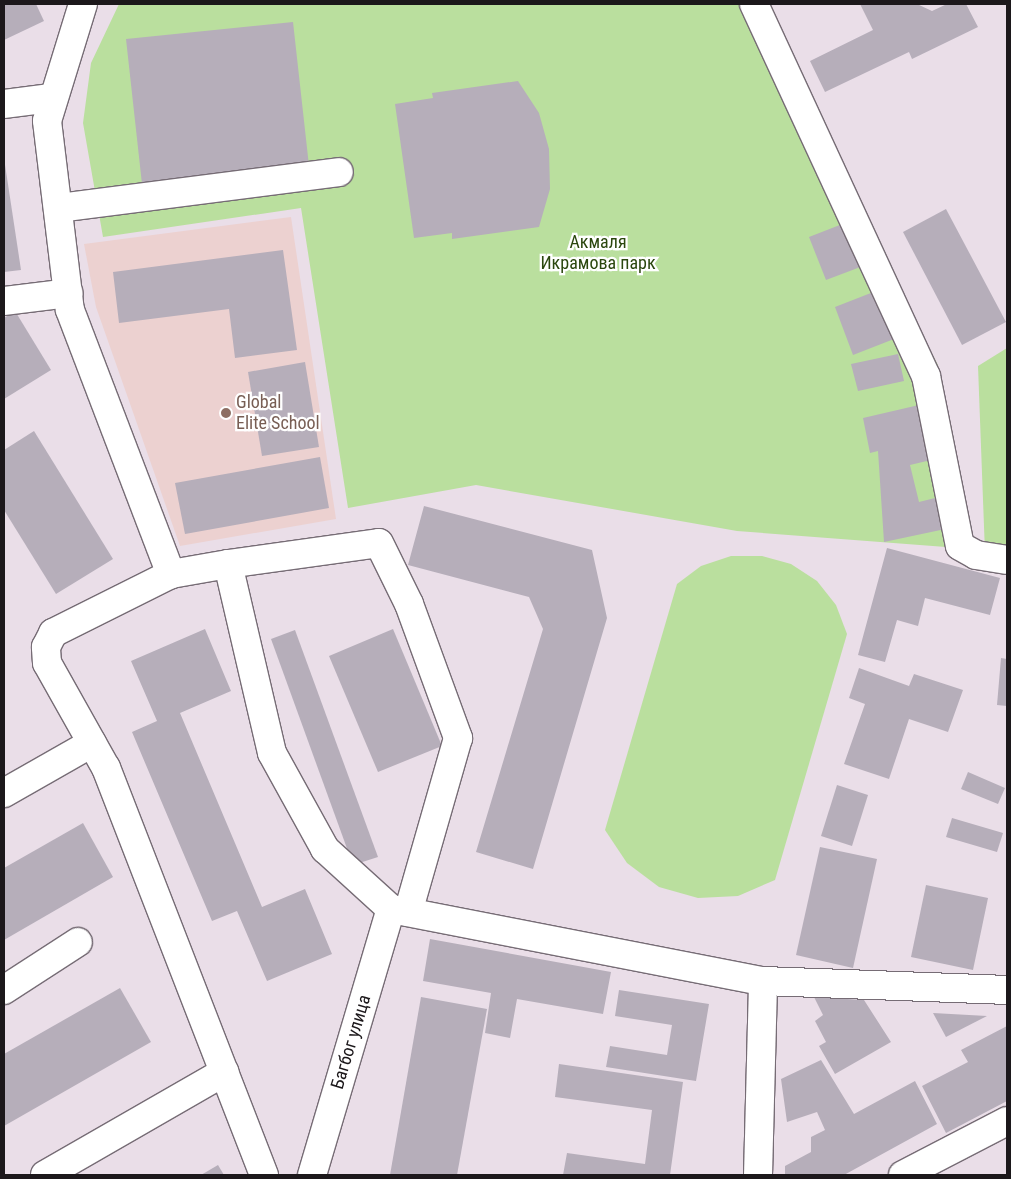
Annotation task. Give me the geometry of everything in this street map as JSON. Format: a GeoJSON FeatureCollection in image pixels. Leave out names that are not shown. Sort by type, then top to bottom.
{"type":"FeatureCollection","features":[{"type":"Feature","properties":{"kind":"street"},"geometry":{"type":"LineString","coordinates":[[83,4],[51,98],[47,121],[70,310],[171,574]]}},
{"type":"Feature","properties":{"kind":"street"},"geometry":{"type":"LineString","coordinates":[[754,4],[926,376],[960,546],[976,555],[1007,560]]}},
{"type":"Feature","properties":{"kind":"street"},"geometry":{"type":"LineString","coordinates":[[4,104],[51,98]]}},
{"type":"Feature","properties":{"kind":"street"},"geometry":{"type":"LineString","coordinates":[[58,208],[340,172]]}},
{"type":"Feature","properties":{"kind":"street"},"geometry":{"type":"LineString","coordinates":[[4,301],[68,293]]}},
{"type":"Feature","properties":{"kind":"street","name":"Багбог улица"},"geometry":{"type":"LineString","coordinates":[[228,564],[379,543],[409,604],[458,738],[312,1175]]}},
{"type":"Feature","properties":{"kind":"street"},"geometry":{"type":"LineString","coordinates":[[264,1175],[106,768],[47,663],[46,648],[53,633],[171,574],[228,564],[272,753],[325,849],[400,911],[763,981],[1007,990]]}},
{"type":"Feature","properties":{"kind":"street"},"geometry":{"type":"LineString","coordinates":[[4,793],[92,743]]}},
{"type":"Feature","properties":{"kind":"street"},"geometry":{"type":"LineString","coordinates":[[4,990],[78,942]]}},
{"type":"Feature","properties":{"kind":"street"},"geometry":{"type":"LineString","coordinates":[[758,1175],[763,981]]}},
{"type":"Feature","properties":{"kind":"street"},"geometry":{"type":"LineString","coordinates":[[45,1175],[224,1072]]}},
{"type":"Feature","properties":{"kind":"street"},"geometry":{"type":"LineString","coordinates":[[903,1175],[1007,1121]]}},
{"type":"Feature","properties":{"kind":"shaded area","name":"Global Elite School"},"geometry":{"type":"Polygon","coordinates":[[[291,217],[336,519],[180,546],[96,307],[84,244],[291,217]]]}},
{"type":"Feature","properties":{"kind":"green space","name":"Акмаля Икрамова парк"},"geometry":{"type":"Polygon","coordinates":[[[119,4],[750,4],[938,365],[959,548],[737,531],[476,485],[348,508],[301,208],[103,237],[83,123],[91,63],[119,4]]]}},
{"type":"Feature","properties":{"kind":"green space"},"geometry":{"type":"Polygon","coordinates":[[[1007,348],[1007,555],[985,553],[978,366],[1007,348]]]}},
{"type":"Feature","properties":{"kind":"green space"},"geometry":{"type":"Polygon","coordinates":[[[731,556],[762,556],[791,564],[817,581],[836,605],[847,634],[775,880],[738,896],[698,898],[659,887],[627,863],[605,830],[677,584],[701,566],[731,556]]]}},
{"type":"Feature","properties":{"kind":"building"},"geometry":{"type":"Polygon","coordinates":[[[4,4],[36,4],[44,21],[4,40],[4,4]]]}},
{"type":"Feature","properties":{"kind":"building"},"geometry":{"type":"Polygon","coordinates":[[[860,4],[917,4],[932,11],[947,4],[966,4],[978,27],[912,59],[909,52],[825,92],[810,61],[873,30],[860,4]]]}},
{"type":"Feature","properties":{"kind":"building"},"geometry":{"type":"Polygon","coordinates":[[[293,22],[309,166],[142,184],[126,39],[293,22]]]}},
{"type":"Feature","properties":{"kind":"building"},"geometry":{"type":"Polygon","coordinates":[[[518,81],[539,113],[549,149],[550,189],[539,227],[452,239],[452,233],[414,238],[395,104],[433,98],[432,93],[518,81]]]}},
{"type":"Feature","properties":{"kind":"building"},"geometry":{"type":"Polygon","coordinates":[[[4,158],[21,270],[4,272],[4,158]]]}},
{"type":"Feature","properties":{"kind":"building"},"geometry":{"type":"Polygon","coordinates":[[[946,209],[1006,322],[962,345],[903,232],[946,209]]]}},
{"type":"Feature","properties":{"kind":"building"},"geometry":{"type":"Polygon","coordinates":[[[845,223],[863,266],[826,280],[809,237],[845,223]]]}},
{"type":"Feature","properties":{"kind":"building"},"geometry":{"type":"Polygon","coordinates":[[[283,250],[297,350],[235,358],[229,309],[119,323],[113,272],[283,250]]]}},
{"type":"Feature","properties":{"kind":"building"},"geometry":{"type":"Polygon","coordinates":[[[876,291],[894,339],[853,355],[835,307],[876,291]]]}},
{"type":"Feature","properties":{"kind":"building"},"geometry":{"type":"Polygon","coordinates":[[[15,311],[51,370],[4,399],[4,318],[15,311]]]}},
{"type":"Feature","properties":{"kind":"building"},"geometry":{"type":"Polygon","coordinates":[[[898,354],[904,381],[858,391],[851,364],[898,354]]]}},
{"type":"Feature","properties":{"kind":"building"},"geometry":{"type":"Polygon","coordinates":[[[305,362],[319,447],[262,456],[248,372],[305,362]]]}},
{"type":"Feature","properties":{"kind":"building"},"geometry":{"type":"Polygon","coordinates":[[[919,405],[931,460],[910,465],[919,502],[943,496],[950,528],[884,542],[878,451],[870,453],[863,418],[919,405]]]}},
{"type":"Feature","properties":{"kind":"building"},"geometry":{"type":"Polygon","coordinates":[[[34,431],[113,559],[56,594],[4,510],[4,450],[34,431]]]}},
{"type":"Feature","properties":{"kind":"building"},"geometry":{"type":"Polygon","coordinates":[[[320,457],[329,508],[185,534],[175,483],[320,457]]]}},
{"type":"Feature","properties":{"kind":"building"},"geometry":{"type":"Polygon","coordinates":[[[424,506],[592,550],[607,618],[533,869],[476,852],[543,629],[529,597],[408,565],[424,506]]]}},
{"type":"Feature","properties":{"kind":"building"},"geometry":{"type":"Polygon","coordinates":[[[887,548],[1000,578],[990,615],[925,598],[918,626],[897,620],[885,662],[858,655],[887,548]]]}},
{"type":"Feature","properties":{"kind":"building"},"geometry":{"type":"Polygon","coordinates":[[[205,629],[231,691],[180,713],[262,907],[305,889],[332,954],[267,981],[237,911],[212,921],[132,732],[157,721],[131,661],[205,629]]]}},
{"type":"Feature","properties":{"kind":"building"},"geometry":{"type":"Polygon","coordinates":[[[393,629],[442,746],[378,772],[329,656],[393,629]]]}},
{"type":"Feature","properties":{"kind":"building"},"geometry":{"type":"Polygon","coordinates":[[[295,630],[378,857],[353,865],[271,639],[295,630]]]}},
{"type":"Feature","properties":{"kind":"building"},"geometry":{"type":"Polygon","coordinates":[[[1001,658],[1007,659],[1007,706],[997,705],[1001,658]]]}},
{"type":"Feature","properties":{"kind":"building"},"geometry":{"type":"Polygon","coordinates":[[[859,668],[909,686],[914,674],[963,690],[948,732],[909,719],[889,779],[844,764],[865,704],[849,698],[859,668]]]}},
{"type":"Feature","properties":{"kind":"building"},"geometry":{"type":"Polygon","coordinates":[[[968,772],[1005,788],[998,804],[961,789],[968,772]]]}},
{"type":"Feature","properties":{"kind":"building"},"geometry":{"type":"Polygon","coordinates":[[[837,785],[868,795],[852,846],[821,836],[837,785]]]}},
{"type":"Feature","properties":{"kind":"building"},"geometry":{"type":"Polygon","coordinates":[[[952,818],[1003,833],[997,852],[946,837],[952,818]]]}},
{"type":"Feature","properties":{"kind":"building"},"geometry":{"type":"Polygon","coordinates":[[[83,823],[113,877],[4,940],[4,868],[83,823]]]}},
{"type":"Feature","properties":{"kind":"building"},"geometry":{"type":"Polygon","coordinates":[[[820,847],[877,859],[853,968],[796,955],[820,847]]]}},
{"type":"Feature","properties":{"kind":"building"},"geometry":{"type":"Polygon","coordinates":[[[926,885],[988,898],[973,970],[911,957],[926,885]]]}},
{"type":"Feature","properties":{"kind":"building"},"geometry":{"type":"Polygon","coordinates":[[[430,939],[611,972],[603,1014],[517,999],[510,1038],[485,1033],[491,993],[423,981],[430,939]]]}},
{"type":"Feature","properties":{"kind":"building"},"geometry":{"type":"Polygon","coordinates":[[[120,988],[151,1042],[4,1126],[4,1054],[120,988]]]}},
{"type":"Feature","properties":{"kind":"building"},"geometry":{"type":"Polygon","coordinates":[[[619,990],[709,1004],[696,1081],[606,1067],[610,1046],[667,1055],[672,1025],[615,1016],[619,990]]]}},
{"type":"Feature","properties":{"kind":"building"},"geometry":{"type":"Polygon","coordinates":[[[421,997],[487,1009],[457,1175],[390,1175],[421,997]]]}},
{"type":"Feature","properties":{"kind":"building"},"geometry":{"type":"Polygon","coordinates":[[[814,997],[864,1000],[891,1042],[835,1074],[819,1046],[826,1042],[815,1021],[823,1015],[814,997]]]}},
{"type":"Feature","properties":{"kind":"building"},"geometry":{"type":"Polygon","coordinates":[[[933,1013],[987,1016],[946,1037],[933,1013]]]}},
{"type":"Feature","properties":{"kind":"building"},"geometry":{"type":"Polygon","coordinates":[[[1007,1026],[1007,1101],[946,1133],[922,1086],[968,1062],[961,1050],[1007,1026]]]}},
{"type":"Feature","properties":{"kind":"building"},"geometry":{"type":"Polygon","coordinates":[[[821,1060],[854,1114],[915,1081],[937,1124],[844,1175],[785,1175],[785,1166],[811,1152],[811,1137],[825,1130],[817,1112],[787,1122],[781,1079],[821,1060]]]}},
{"type":"Feature","properties":{"kind":"building"},"geometry":{"type":"Polygon","coordinates":[[[559,1064],[683,1082],[670,1175],[563,1175],[567,1153],[645,1164],[652,1110],[555,1097],[559,1064]]]}},
{"type":"Feature","properties":{"kind":"building"},"geometry":{"type":"Polygon","coordinates":[[[218,1165],[224,1175],[201,1175],[218,1165]]]}},
{"type":"Feature","properties":{"kind":"place","name":"Global Elite School"},"geometry":{"type":"Point","coordinates":[226,413]}}]}
